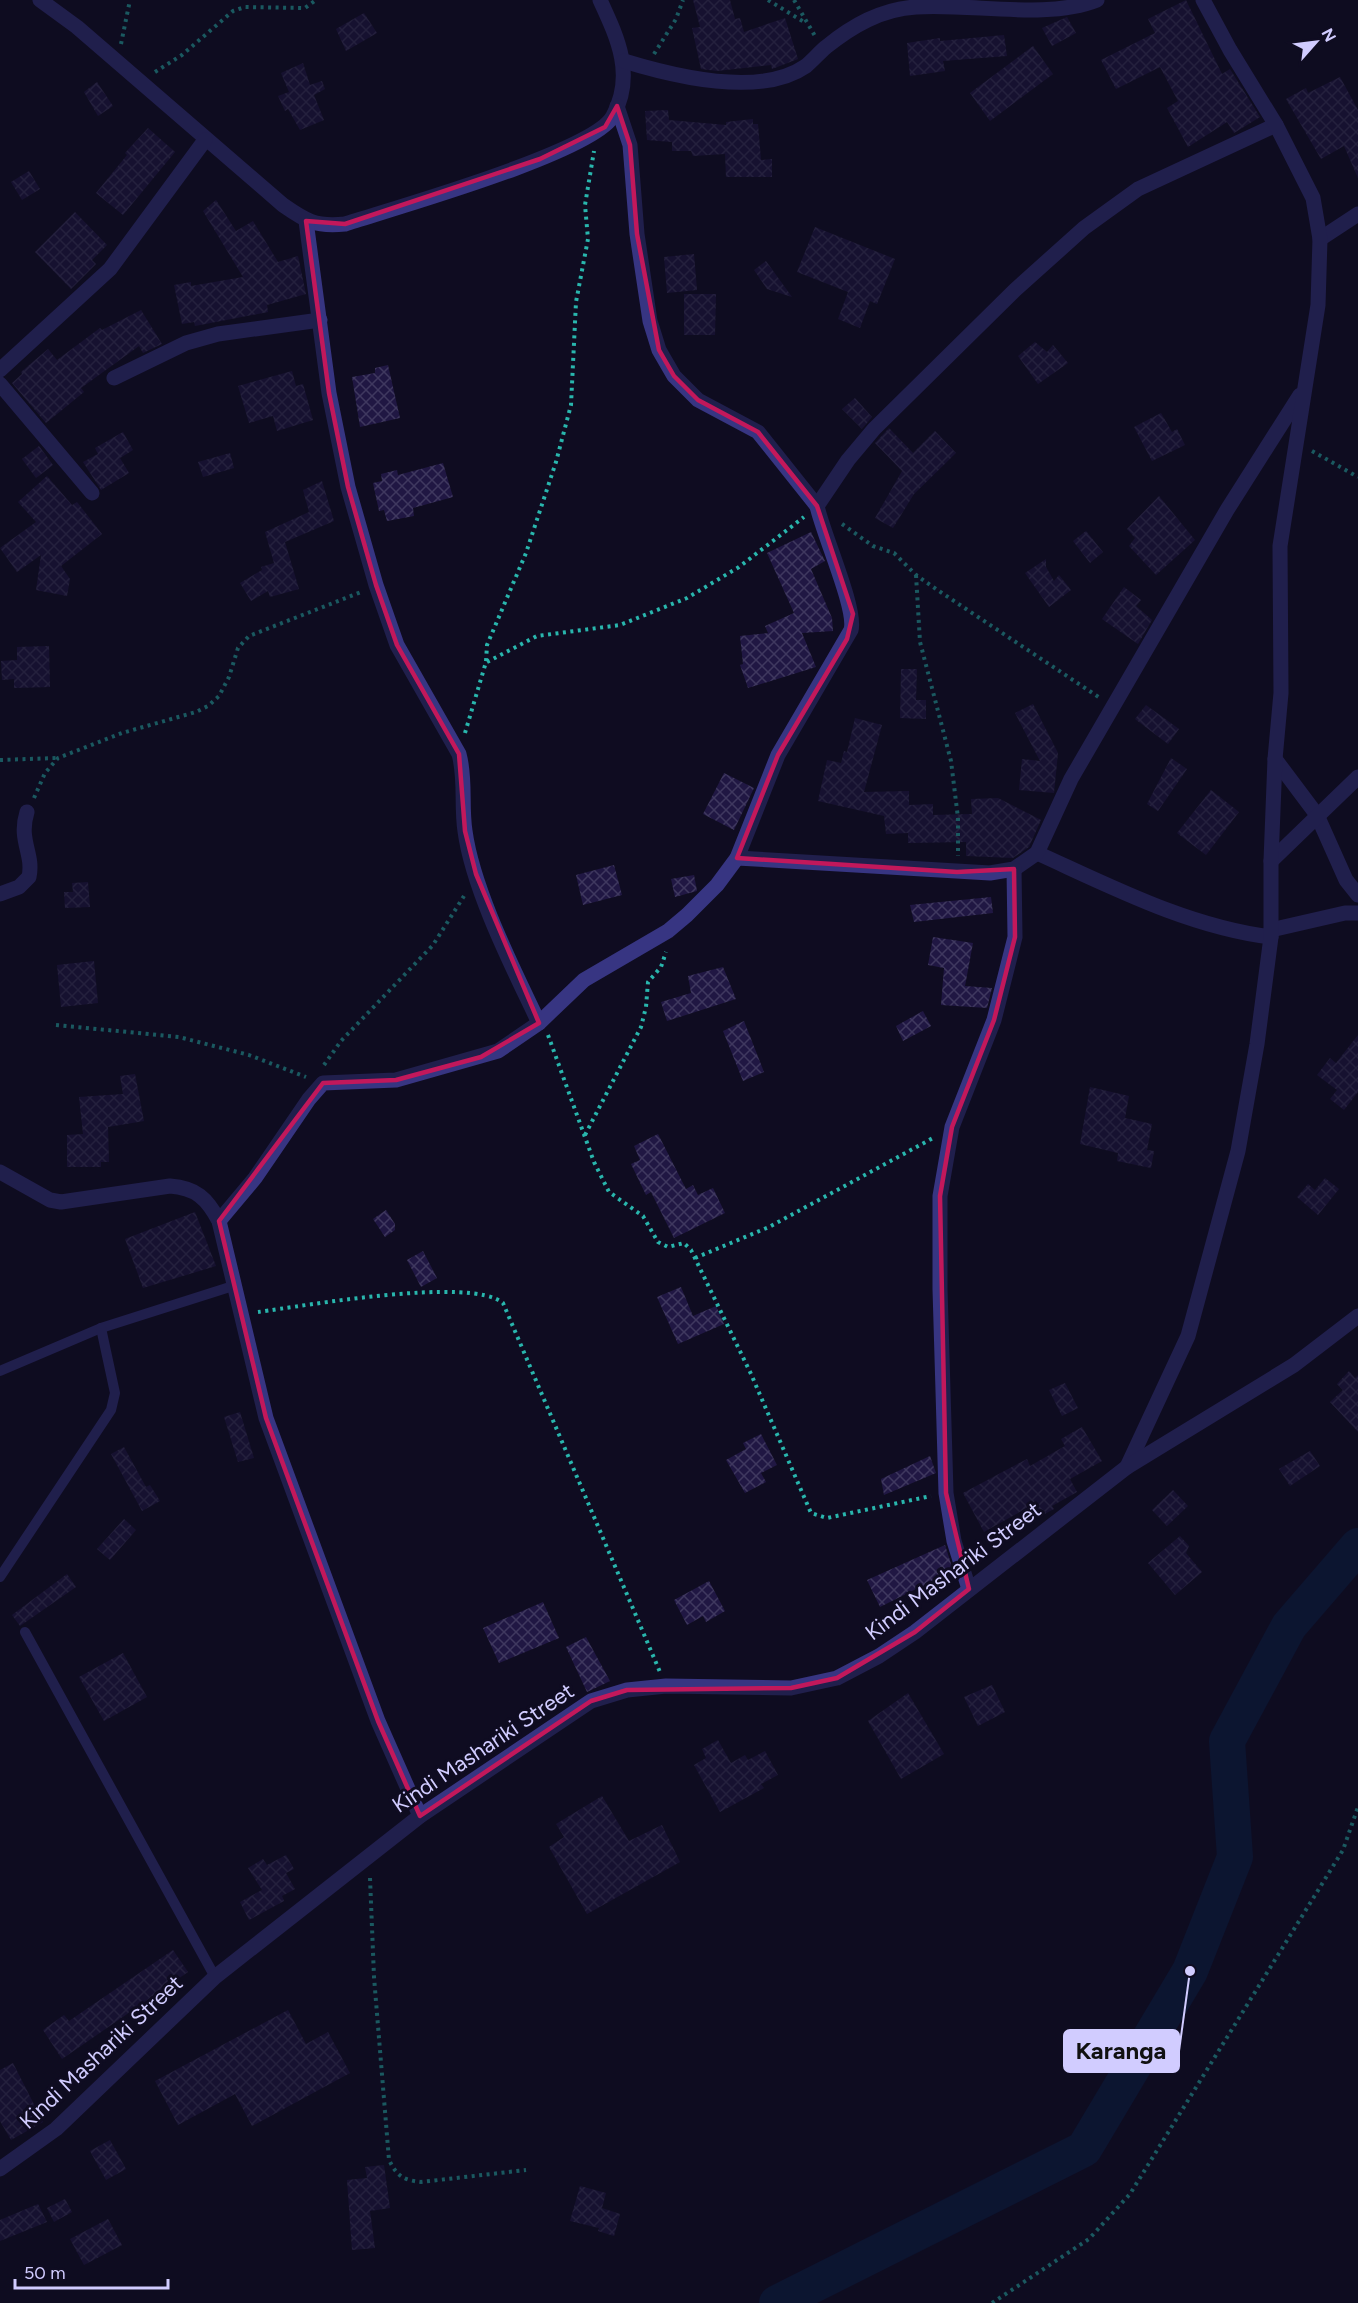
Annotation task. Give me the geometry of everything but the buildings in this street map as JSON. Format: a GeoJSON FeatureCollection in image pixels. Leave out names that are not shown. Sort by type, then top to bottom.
{"type":"FeatureCollection","features":[{"type":"Feature","properties":{"kind":"street"},"geometry":{"type":"LineString","coordinates":[[40,0],[77,27],[205,140],[306,221],[325,226],[345,224],[540,159],[597,133],[612,118],[617,106],[623,87],[624,61],[616,34],[600,0]]}},
{"type":"Feature","properties":{"kind":"street"},"geometry":{"type":"LineString","coordinates":[[624,61],[687,79],[729,82],[773,78],[798,70],[851,27],[876,16],[915,7],[1063,9],[1097,0]]}},
{"type":"Feature","properties":{"kind":"street"},"geometry":{"type":"LineString","coordinates":[[1127,1467],[1188,1336],[1238,1151],[1257,1044],[1271,934],[1275,759],[1281,693],[1281,546],[1295,441],[1318,305],[1320,239],[1312,198],[1276,125],[1230,50],[1203,0]]}},
{"type":"Feature","properties":{"kind":"street"},"geometry":{"type":"LineString","coordinates":[[219,1221],[255,1178],[319,1082],[396,1080],[498,1051],[541,1020],[584,980],[668,931],[717,885],[737,858],[778,755],[847,639],[854,622],[823,532],[817,506],[758,432],[698,400],[674,376],[659,350],[650,321],[637,234],[630,145],[617,106]]}},
{"type":"Feature","properties":{"kind":"street"},"geometry":{"type":"LineString","coordinates":[[817,506],[848,460],[874,429],[1015,290],[1084,228],[1138,189],[1276,125]]}},
{"type":"Feature","properties":{"kind":"street"},"geometry":{"type":"LineString","coordinates":[[0,370],[110,269],[205,140]]}},
{"type":"Feature","properties":{"kind":"street"},"geometry":{"type":"LineString","coordinates":[[1320,239],[1358,214]]}},
{"type":"Feature","properties":{"kind":"street"},"geometry":{"type":"LineString","coordinates":[[306,221],[329,393],[348,488],[376,585],[397,645],[459,754],[463,769],[465,831],[476,874],[506,953],[541,1020]]}},
{"type":"Feature","properties":{"kind":"street"},"geometry":{"type":"LineString","coordinates":[[114,378],[186,343],[208,337],[320,320]]}},
{"type":"Feature","properties":{"kind":"street"},"geometry":{"type":"LineString","coordinates":[[0,384],[92,493]]}},
{"type":"Feature","properties":{"kind":"street"},"geometry":{"type":"LineString","coordinates":[[737,858],[990,873],[1014,869],[1037,853],[1071,779],[1227,510],[1304,388]]}},
{"type":"Feature","properties":{"kind":"street"},"geometry":{"type":"LineString","coordinates":[[1275,759],[1317,815],[1346,880],[1358,895]]}},
{"type":"Feature","properties":{"kind":"street"},"geometry":{"type":"LineString","coordinates":[[1271,861],[1358,777]]}},
{"type":"Feature","properties":{"kind":"street"},"geometry":{"type":"LineString","coordinates":[[0,894],[19,887],[29,877],[30,860],[23,837],[27,812]]}},
{"type":"Feature","properties":{"kind":"street"},"geometry":{"type":"LineString","coordinates":[[1037,853],[1139,898],[1213,926],[1271,934],[1345,913],[1358,913]]}},
{"type":"Feature","properties":{"kind":"street"},"geometry":{"type":"LineString","coordinates":[[969,1589],[954,1541],[946,1493],[940,1289],[940,1196],[952,1127],[994,1020],[1015,937],[1014,869]]}},
{"type":"Feature","properties":{"kind":"street"},"geometry":{"type":"LineString","coordinates":[[0,1172],[50,1200],[60,1202],[170,1186],[187,1187],[206,1200],[219,1221],[266,1418],[378,1721],[420,1816]]}},
{"type":"Feature","properties":{"kind":"street","name":"Kindi Mashariki Street"},"geometry":{"type":"LineString","coordinates":[[0,2169],[56,2129],[215,1977],[420,1816],[591,1701],[627,1690],[666,1686],[790,1688],[837,1678],[879,1656],[915,1632],[1127,1467],[1294,1365],[1358,1316]]}},
{"type":"Feature","properties":{"kind":"lane"},"geometry":{"type":"LineString","coordinates":[[0,1371],[101,1328],[233,1286]]}},
{"type":"Feature","properties":{"kind":"lane"},"geometry":{"type":"LineString","coordinates":[[0,1577],[111,1410],[115,1393],[101,1328]]}},
{"type":"Feature","properties":{"kind":"lane"},"geometry":{"type":"LineString","coordinates":[[25,1632],[215,1977]]}},
{"type":"Feature","properties":{"kind":"path"},"geometry":{"type":"LineString","coordinates":[[117,62],[130,0]]}},
{"type":"Feature","properties":{"kind":"path"},"geometry":{"type":"LineString","coordinates":[[138,81],[182,55],[233,11],[245,7],[305,8],[316,0]]}},
{"type":"Feature","properties":{"kind":"path"},"geometry":{"type":"LineString","coordinates":[[646,67],[676,20],[683,0]]}},
{"type":"Feature","properties":{"kind":"path"},"geometry":{"type":"LineString","coordinates":[[768,0],[804,22]]}},
{"type":"Feature","properties":{"kind":"path"},"geometry":{"type":"LineString","coordinates":[[794,0],[804,22],[824,49]]}},
{"type":"Feature","properties":{"kind":"path"},"geometry":{"type":"LineString","coordinates":[[459,754],[486,662],[487,645],[526,553],[556,462],[570,405],[576,302],[588,239],[585,205],[597,133]]}},
{"type":"Feature","properties":{"kind":"path"},"geometry":{"type":"LineString","coordinates":[[1295,441],[1358,477]]}},
{"type":"Feature","properties":{"kind":"path"},"geometry":{"type":"LineString","coordinates":[[486,662],[537,636],[620,625],[687,598],[770,546],[817,506]]}},
{"type":"Feature","properties":{"kind":"path"},"geometry":{"type":"LineString","coordinates":[[839,522],[873,546],[894,553],[916,575],[1113,708]]}},
{"type":"Feature","properties":{"kind":"path"},"geometry":{"type":"LineString","coordinates":[[916,575],[920,642],[951,761],[958,818],[957,872]]}},
{"type":"Feature","properties":{"kind":"path"},"geometry":{"type":"LineString","coordinates":[[0,760],[58,758],[122,733],[196,712],[208,706],[219,696],[229,677],[238,648],[249,636],[376,585]]}},
{"type":"Feature","properties":{"kind":"path"},"geometry":{"type":"LineString","coordinates":[[27,812],[45,773],[58,758]]}},
{"type":"Feature","properties":{"kind":"path"},"geometry":{"type":"LineString","coordinates":[[57,1025],[179,1037],[249,1055],[319,1082],[341,1041],[433,945],[476,874]]}},
{"type":"Feature","properties":{"kind":"path"},"geometry":{"type":"LineString","coordinates":[[585,1136],[641,1027],[646,1007],[648,982],[664,963],[668,931]]}},
{"type":"Feature","properties":{"kind":"path"},"geometry":{"type":"LineString","coordinates":[[541,1020],[594,1162],[609,1192],[643,1216],[661,1245],[684,1243],[695,1258],[751,1374],[811,1513],[827,1518],[842,1516],[946,1493]]}},
{"type":"Feature","properties":{"kind":"path"},"geometry":{"type":"LineString","coordinates":[[695,1258],[770,1227],[893,1162],[952,1127]]}},
{"type":"Feature","properties":{"kind":"path"},"geometry":{"type":"LineString","coordinates":[[240,1314],[366,1299],[458,1292],[486,1294],[503,1303],[666,1686]]}},
{"type":"Feature","properties":{"kind":"path"},"geometry":{"type":"LineString","coordinates":[[992,2303],[1089,2239],[1130,2193],[1344,1850],[1358,1807]]}},
{"type":"Feature","properties":{"kind":"path"},"geometry":{"type":"LineString","coordinates":[[369,1856],[374,1977],[389,2160],[404,2180],[421,2182],[526,2170]]}},
{"type":"Feature","properties":{"kind":"highlighted area"},"geometry":{"type":"Polygon","coordinates":[[[617,106],[630,145],[637,234],[659,350],[674,376],[698,400],[758,432],[817,506],[853,614],[847,639],[778,755],[737,858],[957,872],[1014,869],[1015,937],[994,1020],[952,1127],[940,1196],[946,1493],[969,1589],[915,1632],[837,1678],[791,1688],[627,1690],[591,1701],[420,1816],[378,1721],[266,1418],[219,1221],[323,1083],[396,1080],[481,1057],[539,1023],[476,874],[465,831],[459,754],[397,645],[376,585],[348,487],[329,393],[306,221],[345,224],[540,159],[605,127],[617,106]]]}},
{"type":"Feature","properties":{"kind":"waterway"},"geometry":{"type":"LineString","coordinates":[[777,2303],[1084,2149],[1190,1971],[1235,1857],[1227,1741],[1289,1626],[1358,1546]]}},
{"type":"Feature","properties":{"kind":"place","name":"Karanga"},"geometry":{"type":"Point","coordinates":[1190,1971]}}]}
